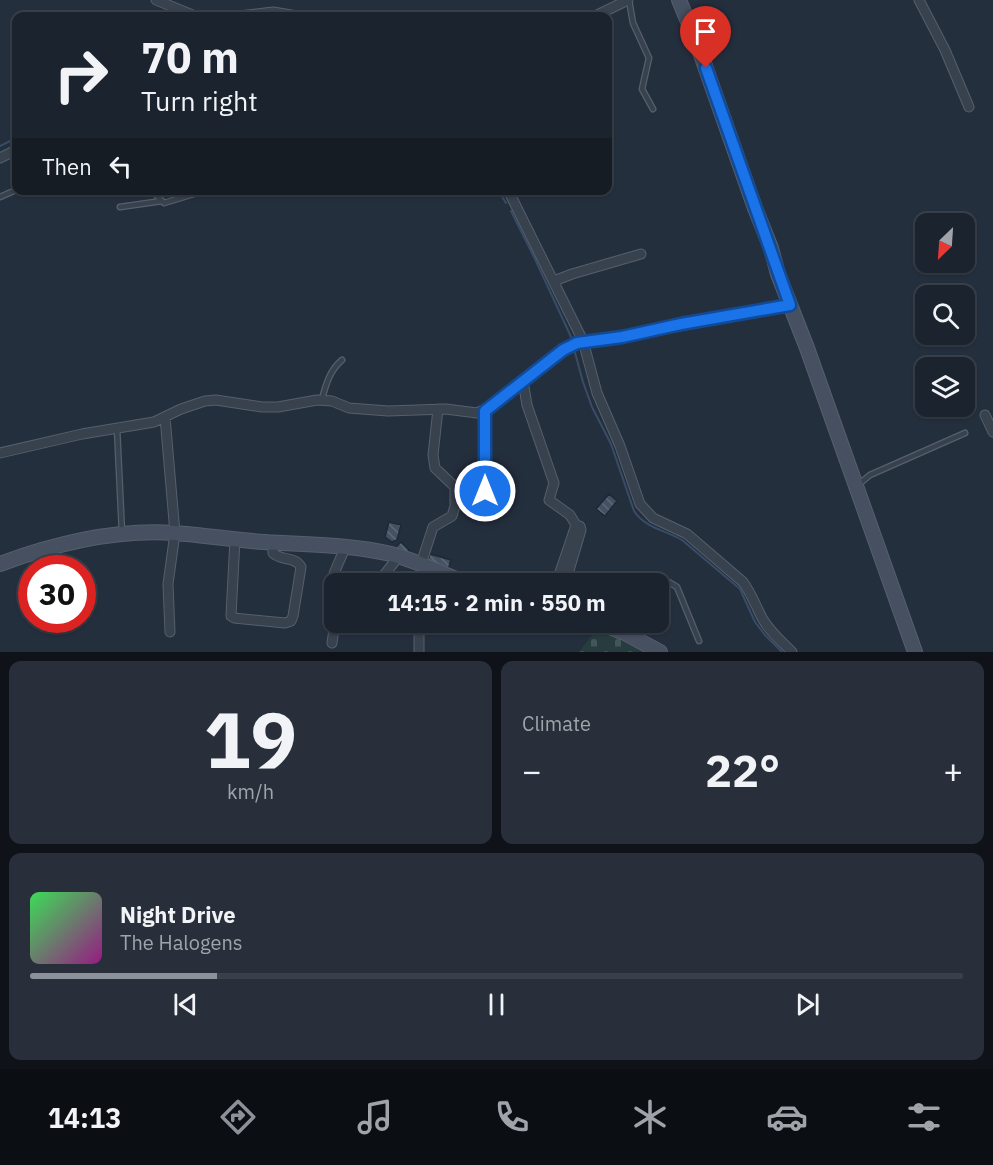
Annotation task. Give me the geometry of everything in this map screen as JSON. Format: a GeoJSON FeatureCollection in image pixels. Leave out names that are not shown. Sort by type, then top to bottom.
{"type":"FeatureCollection","features":[{"type":"Feature","properties":{"kind":"street"},"geometry":{"type":"LineString","coordinates":[[156,0],[185,12]]}},
{"type":"Feature","properties":{"kind":"street"},"geometry":{"type":"LineString","coordinates":[[604,12],[628,0]]}},
{"type":"Feature","properties":{"kind":"street"},"geometry":{"type":"LineString","coordinates":[[679,0],[698,45],[915,652]]}},
{"type":"Feature","properties":{"kind":"street"},"geometry":{"type":"LineString","coordinates":[[918,0],[945,50],[969,107]]}},
{"type":"Feature","properties":{"kind":"street"},"geometry":{"type":"LineString","coordinates":[[511,195],[583,341],[597,393],[620,446],[640,504],[653,518],[687,534],[743,582],[772,633],[792,652]]}},
{"type":"Feature","properties":{"kind":"street"},"geometry":{"type":"LineString","coordinates":[[554,280],[641,254]]}},
{"type":"Feature","properties":{"kind":"street"},"geometry":{"type":"LineString","coordinates":[[0,453],[154,422],[205,401],[216,400],[262,407],[322,400],[359,409],[388,411],[438,409],[477,413],[485,411],[563,350],[583,341],[622,337],[790,305]]}},
{"type":"Feature","properties":{"kind":"street"},"geometry":{"type":"LineString","coordinates":[[522,381],[527,405],[554,483],[549,500],[570,515],[581,530],[568,573]]}},
{"type":"Feature","properties":{"kind":"street"},"geometry":{"type":"LineString","coordinates":[[421,564],[433,527],[452,516],[455,506],[455,487],[435,468],[433,455],[438,409]]}},
{"type":"Feature","properties":{"kind":"street"},"geometry":{"type":"LineString","coordinates":[[485,411],[485,491]]}},
{"type":"Feature","properties":{"kind":"street"},"geometry":{"type":"LineString","coordinates":[[986,415],[993,432]]}},
{"type":"Feature","properties":{"kind":"street"},"geometry":{"type":"LineString","coordinates":[[165,417],[175,533],[168,597],[170,632]]}},
{"type":"Feature","properties":{"kind":"street"},"geometry":{"type":"LineString","coordinates":[[560,573],[576,525]]}},
{"type":"Feature","properties":{"kind":"street"},"geometry":{"type":"LineString","coordinates":[[0,564],[64,544],[96,537],[175,533],[345,546],[399,556],[442,573]]}},
{"type":"Feature","properties":{"kind":"street"},"geometry":{"type":"LineString","coordinates":[[235,539],[231,616],[285,623],[291,621],[293,616],[301,567],[294,560],[275,556],[273,542]]}},
{"type":"Feature","properties":{"kind":"street"},"geometry":{"type":"LineString","coordinates":[[336,573],[345,546]]}},
{"type":"Feature","properties":{"kind":"street"},"geometry":{"type":"LineString","coordinates":[[386,573],[399,556]]}},
{"type":"Feature","properties":{"kind":"street"},"geometry":{"type":"LineString","coordinates":[[332,643],[333,633]]}},
{"type":"Feature","properties":{"kind":"street"},"geometry":{"type":"LineString","coordinates":[[419,652],[420,633]]}},
{"type":"Feature","properties":{"kind":"street"},"geometry":{"type":"LineString","coordinates":[[632,633],[660,652]]}},
{"type":"Feature","properties":{"kind":"lane"},"geometry":{"type":"LineString","coordinates":[[628,0],[633,22],[649,58],[642,89],[653,109]]}},
{"type":"Feature","properties":{"kind":"lane"},"geometry":{"type":"LineString","coordinates":[[159,195],[164,204],[192,195]]}},
{"type":"Feature","properties":{"kind":"lane"},"geometry":{"type":"LineString","coordinates":[[120,207],[162,201]]}},
{"type":"Feature","properties":{"kind":"lane"},"geometry":{"type":"LineString","coordinates":[[322,400],[326,382],[335,366],[342,360]]}},
{"type":"Feature","properties":{"kind":"lane"},"geometry":{"type":"LineString","coordinates":[[117,428],[122,535]]}},
{"type":"Feature","properties":{"kind":"lane"},"geometry":{"type":"LineString","coordinates":[[857,486],[870,475],[965,433]]}},
{"type":"Feature","properties":{"kind":"lane"},"geometry":{"type":"LineString","coordinates":[[669,582],[676,587],[699,641]]}},
{"type":"Feature","properties":{"kind":"green space"},"geometry":{"type":"Polygon","coordinates":[[[593,633],[610,633],[650,652],[579,652],[593,633]]]}},
{"type":"Feature","properties":{"kind":"building"},"geometry":{"type":"Polygon","coordinates":[[[609,494],[617,501],[605,516],[596,509],[609,494]]]}},
{"type":"Feature","properties":{"kind":"building"},"geometry":{"type":"Polygon","coordinates":[[[389,522],[401,525],[397,540],[392,542],[385,537],[389,522]]]}},
{"type":"Feature","properties":{"kind":"building"},"geometry":{"type":"Polygon","coordinates":[[[401,542],[409,550],[404,555],[396,547],[401,542]]]}},
{"type":"Feature","properties":{"kind":"building"},"geometry":{"type":"Polygon","coordinates":[[[430,554],[451,560],[448,570],[427,563],[430,554]]]}},
{"type":"Feature","properties":{"kind":"waterway"},"geometry":{"type":"LineString","coordinates":[[0,146],[12,140]]}},
{"type":"Feature","properties":{"kind":"waterway"},"geometry":{"type":"LineString","coordinates":[[501,195],[506,203]]}},
{"type":"Feature","properties":{"kind":"waterway"},"geometry":{"type":"LineString","coordinates":[[511,211],[572,339]]}},
{"type":"Feature","properties":{"kind":"waterway"},"geometry":{"type":"LineString","coordinates":[[574,349],[592,407],[611,444],[634,511],[650,525],[682,540],[740,589],[755,622],[782,652]]}},
{"type":"Feature","properties":{"kind":"route"},"geometry":{"type":"LineString","coordinates":[[485,491],[485,411],[563,350],[583,341],[622,337],[790,305],[706,68]]}}]}
